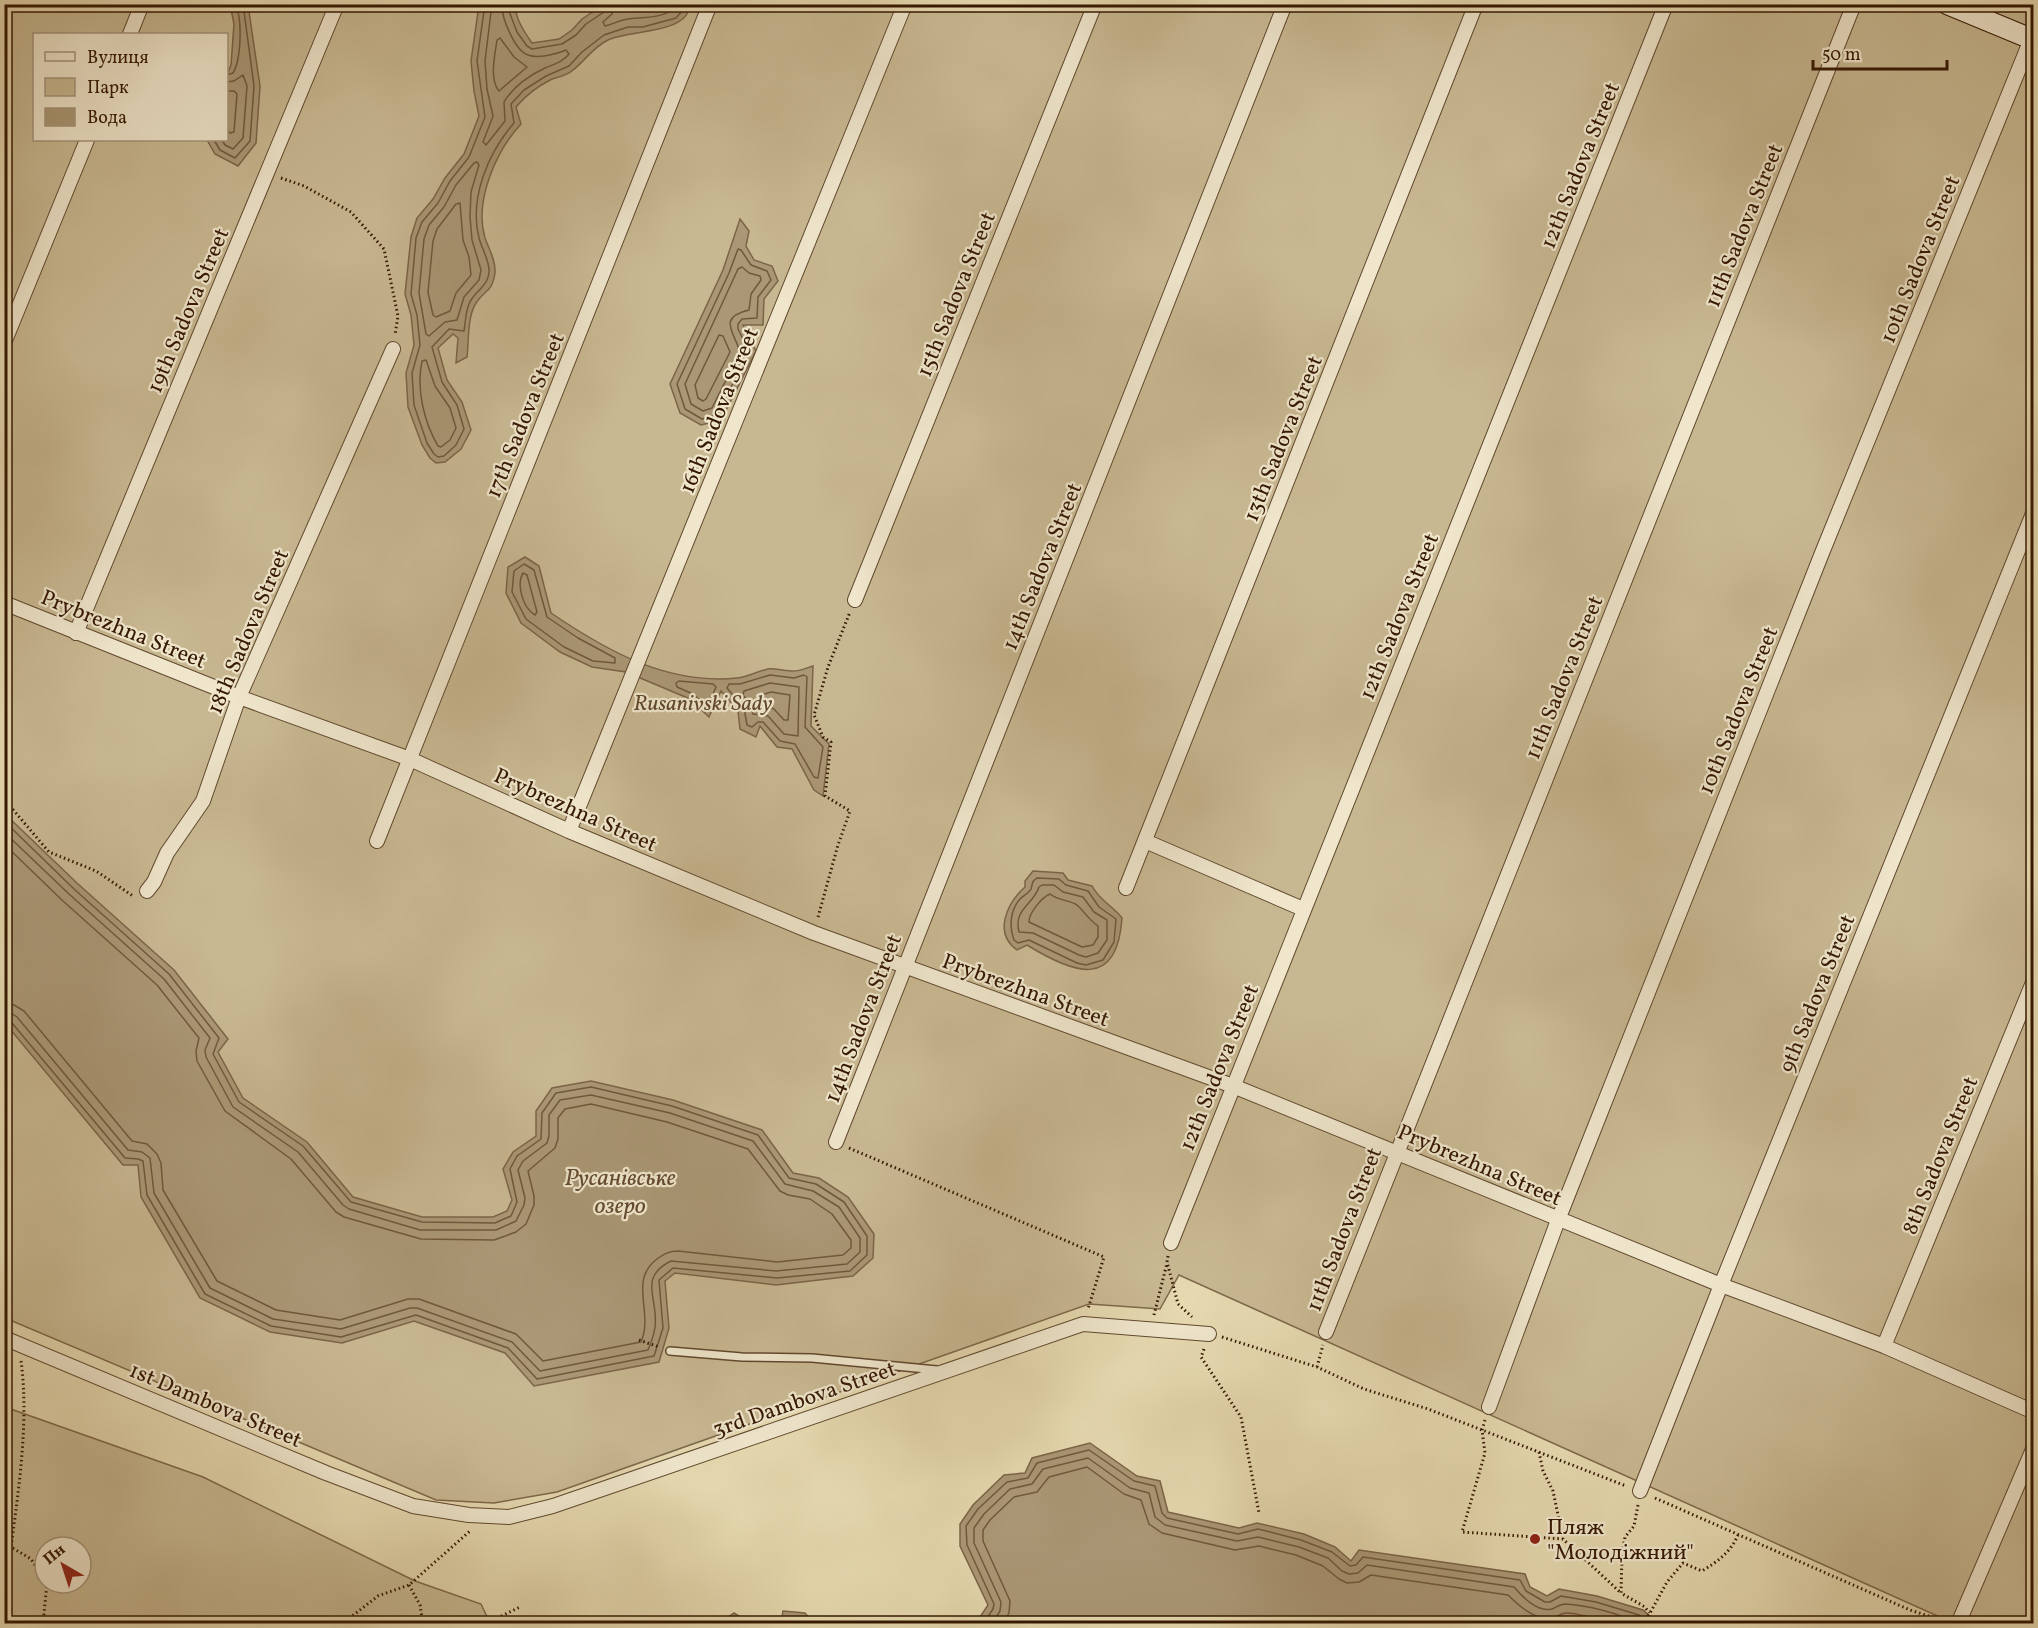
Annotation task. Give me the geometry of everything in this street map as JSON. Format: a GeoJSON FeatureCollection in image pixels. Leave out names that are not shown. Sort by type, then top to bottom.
{"type":"FeatureCollection","features":[{"type":"Feature","properties":{"kind":"main road"},"geometry":{"type":"LineString","coordinates":[[1947,4],[2033,37]]}},
{"type":"Feature","properties":{"kind":"street"},"geometry":{"type":"LineString","coordinates":[[130,33],[142,4]]}},
{"type":"Feature","properties":{"kind":"street","name":"19th Sadova Street"},"geometry":{"type":"LineString","coordinates":[[76,633],[338,4]]}},
{"type":"Feature","properties":{"kind":"street","name":"17th Sadova Street"},"geometry":{"type":"LineString","coordinates":[[376,841],[710,4]]}},
{"type":"Feature","properties":{"kind":"street","name":"16th Sadova Street"},"geometry":{"type":"LineString","coordinates":[[569,831],[905,4]]}},
{"type":"Feature","properties":{"kind":"street","name":"15th Sadova Street"},"geometry":{"type":"LineString","coordinates":[[855,600],[1095,4]]}},
{"type":"Feature","properties":{"kind":"street","name":"14th Sadova Street"},"geometry":{"type":"LineString","coordinates":[[836,1143],[1285,4]]}},
{"type":"Feature","properties":{"kind":"street","name":"13th Sadova Street"},"geometry":{"type":"LineString","coordinates":[[1126,888],[1476,4]]}},
{"type":"Feature","properties":{"kind":"street","name":"12th Sadova Street"},"geometry":{"type":"LineString","coordinates":[[1171,1243],[1666,4]]}},
{"type":"Feature","properties":{"kind":"street","name":"11th Sadova Street"},"geometry":{"type":"LineString","coordinates":[[1326,1332],[1854,4]]}},
{"type":"Feature","properties":{"kind":"street","name":"10th Sadova Street"},"geometry":{"type":"LineString","coordinates":[[1489,1407],[1558,1220],[1822,553],[2033,37]]}},
{"type":"Feature","properties":{"kind":"street"},"geometry":{"type":"LineString","coordinates":[[4,343],[87,141]]}},
{"type":"Feature","properties":{"kind":"street","name":"18th Sadova Street"},"geometry":{"type":"LineString","coordinates":[[147,891],[154,882],[167,853],[203,801],[239,697],[393,349]]}},
{"type":"Feature","properties":{"kind":"street","name":"9th Sadova Street"},"geometry":{"type":"LineString","coordinates":[[1640,1491],[2034,510]]}},
{"type":"Feature","properties":{"kind":"street","name":"Prybrezhna Street"},"geometry":{"type":"LineString","coordinates":[[4,603],[239,697],[410,759],[569,831],[814,933],[1233,1086],[1721,1286],[1884,1346],[2034,1412]]}},
{"type":"Feature","properties":{"kind":"street"},"geometry":{"type":"LineString","coordinates":[[1145,841],[1303,909]]}},
{"type":"Feature","properties":{"kind":"street","name":"8th Sadova Street"},"geometry":{"type":"LineString","coordinates":[[1884,1346],[2034,980]]}},
{"type":"Feature","properties":{"kind":"street","name":"3rd Dambova Street"},"geometry":{"type":"LineString","coordinates":[[413,1506],[509,1517],[553,1506],[1083,1324],[1209,1334]]}},
{"type":"Feature","properties":{"kind":"street","name":"1st Dambova Street"},"geometry":{"type":"LineString","coordinates":[[4,1338],[326,1473],[413,1506]]}},
{"type":"Feature","properties":{"kind":"street"},"geometry":{"type":"LineString","coordinates":[[1958,1623],[2034,1448]]}},
{"type":"Feature","properties":{"kind":"lane"},"geometry":{"type":"LineString","coordinates":[[670,1351],[742,1357],[812,1358],[945,1371]]}},
{"type":"Feature","properties":{"kind":"path"},"geometry":{"type":"LineString","coordinates":[[267,174],[304,186],[351,212],[384,249],[398,316],[393,349]]}},
{"type":"Feature","properties":{"kind":"path"},"geometry":{"type":"LineString","coordinates":[[814,933],[838,844],[850,811],[825,796],[831,742],[823,737],[814,715],[828,667],[855,600]]}},
{"type":"Feature","properties":{"kind":"path"},"geometry":{"type":"LineString","coordinates":[[4,799],[49,852],[96,871],[135,898],[147,891]]}},
{"type":"Feature","properties":{"kind":"path"},"geometry":{"type":"LineString","coordinates":[[836,1143],[1104,1257],[1083,1324]]}},
{"type":"Feature","properties":{"kind":"path"},"geometry":{"type":"LineString","coordinates":[[1151,1328],[1171,1243]]}},
{"type":"Feature","properties":{"kind":"path"},"geometry":{"type":"LineString","coordinates":[[1167,1262],[1178,1304],[1209,1334],[1317,1367],[1364,1389],[1428,1409],[1640,1491],[1910,1610],[1951,1623]]}},
{"type":"Feature","properties":{"kind":"path","name":"11th Sadova Street"},"geometry":{"type":"LineString","coordinates":[[1317,1367],[1326,1332]]}},
{"type":"Feature","properties":{"kind":"path"},"geometry":{"type":"LineString","coordinates":[[1209,1334],[1201,1357],[1241,1417],[1259,1513]]}},
{"type":"Feature","properties":{"kind":"path"},"geometry":{"type":"LineString","coordinates":[[639,1340],[670,1351]]}},
{"type":"Feature","properties":{"kind":"path"},"geometry":{"type":"LineString","coordinates":[[19,1344],[24,1385],[19,1486],[11,1547],[33,1562]]}},
{"type":"Feature","properties":{"kind":"path"},"geometry":{"type":"LineString","coordinates":[[1482,1430],[1485,1453],[1462,1532],[1563,1539]]}},
{"type":"Feature","properties":{"kind":"path"},"geometry":{"type":"LineString","coordinates":[[1539,1452],[1543,1471],[1552,1491],[1563,1539],[1621,1593],[1645,1607],[1649,1613]]}},
{"type":"Feature","properties":{"kind":"path"},"geometry":{"type":"LineString","coordinates":[[1621,1593],[1625,1537],[1635,1526],[1640,1491]]}},
{"type":"Feature","properties":{"kind":"path"},"geometry":{"type":"LineString","coordinates":[[342,1623],[378,1596],[409,1585],[486,1516]]}},
{"type":"Feature","properties":{"kind":"path"},"geometry":{"type":"LineString","coordinates":[[1644,1623],[1666,1582],[1683,1563],[1702,1571],[1722,1558],[1732,1548],[1739,1534]]}},
{"type":"Feature","properties":{"kind":"path"},"geometry":{"type":"LineString","coordinates":[[409,1585],[420,1605],[423,1623]]}},
{"type":"Feature","properties":{"kind":"path"},"geometry":{"type":"LineString","coordinates":[[43,1623],[45,1595]]}},
{"type":"Feature","properties":{"kind":"path"},"geometry":{"type":"LineString","coordinates":[[485,1623],[520,1607]]}},
{"type":"Feature","properties":{"kind":"path"},"geometry":{"type":"LineString","coordinates":[[440,1623],[446,1620],[456,1623]]}},
{"type":"Feature","properties":{"kind":"green space","name":"Rusanivski Sady"},"geometry":{"type":"Polygon","coordinates":[[[4,5],[2033,5],[2033,1623],[1953,1623],[1179,1275],[1160,1309],[1089,1304],[557,1492],[494,1503],[436,1500],[5,1318],[4,5]]]}},
{"type":"Feature","properties":{"kind":"green space"},"geometry":{"type":"Polygon","coordinates":[[[5,1407],[203,1477],[415,1581],[481,1604],[490,1623],[5,1623],[5,1407]]]}},
{"type":"Feature","properties":{"kind":"water"},"geometry":{"type":"Polygon","coordinates":[[[226,5],[248,5],[260,86],[256,143],[238,166],[215,154],[208,141],[228,141],[228,72],[231,65],[234,24],[231,9],[226,5]]]}},
{"type":"Feature","properties":{"kind":"water"},"geometry":{"type":"Polygon","coordinates":[[[479,5],[516,5],[518,20],[532,43],[559,39],[603,5],[690,5],[687,15],[679,22],[656,30],[608,40],[593,50],[571,72],[542,85],[516,107],[521,124],[503,148],[496,162],[482,208],[482,224],[494,264],[494,279],[490,288],[473,309],[467,357],[456,363],[458,338],[453,334],[438,348],[447,380],[462,402],[471,430],[461,449],[445,462],[436,463],[422,445],[408,407],[406,373],[414,345],[411,315],[405,294],[411,237],[417,218],[464,154],[479,116],[471,61],[479,5]]]}},
{"type":"Feature","properties":{"kind":"water"},"geometry":{"type":"Polygon","coordinates":[[[740,219],[749,231],[746,246],[754,260],[772,266],[778,281],[764,299],[763,325],[743,325],[756,351],[721,420],[701,425],[680,413],[670,384],[723,270],[740,219]]]}},
{"type":"Feature","properties":{"kind":"water"},"geometry":{"type":"Polygon","coordinates":[[[525,557],[539,566],[551,613],[616,652],[662,671],[711,679],[741,677],[768,669],[796,671],[813,666],[811,726],[829,744],[823,796],[814,790],[792,749],[777,747],[760,726],[756,737],[740,729],[738,711],[721,691],[709,717],[690,699],[626,672],[592,667],[560,652],[521,623],[506,593],[508,567],[525,557]]]}},
{"type":"Feature","properties":{"kind":"water","name":"Русанівське озеро"},"geometry":{"type":"Polygon","coordinates":[[[4,813],[78,884],[174,970],[228,1039],[218,1052],[243,1098],[307,1142],[353,1197],[422,1217],[493,1217],[507,1211],[512,1200],[503,1169],[513,1152],[536,1136],[536,1111],[552,1088],[591,1081],[673,1100],[762,1130],[793,1173],[819,1178],[848,1197],[874,1234],[873,1258],[853,1276],[776,1285],[675,1273],[665,1281],[669,1328],[659,1362],[534,1386],[505,1353],[414,1321],[342,1343],[270,1332],[200,1298],[141,1197],[138,1165],[123,1165],[5,1023],[4,813]]]}},
{"type":"Feature","properties":{"kind":"water"},"geometry":{"type":"Polygon","coordinates":[[[1033,871],[1063,873],[1068,880],[1092,886],[1122,918],[1118,941],[1112,957],[1102,966],[1090,969],[1076,968],[1061,963],[1027,945],[1017,950],[1010,943],[1004,927],[1005,918],[1008,909],[1025,887],[1025,881],[1033,871]]]}},
{"type":"Feature","properties":{"kind":"water"},"geometry":{"type":"Polygon","coordinates":[[[1090,1443],[1137,1476],[1160,1481],[1168,1512],[1239,1528],[1257,1523],[1304,1534],[1335,1547],[1351,1561],[1359,1550],[1525,1574],[1530,1587],[1547,1596],[1559,1589],[1597,1596],[1643,1610],[1657,1623],[976,1623],[988,1605],[960,1546],[960,1524],[973,1505],[1004,1475],[1025,1473],[1032,1458],[1090,1443]]]}},
{"type":"Feature","properties":{"kind":"water"},"geometry":{"type":"Polygon","coordinates":[[[783,1611],[805,1613],[813,1623],[781,1623],[783,1611]]]}},
{"type":"Feature","properties":{"kind":"water"},"geometry":{"type":"Polygon","coordinates":[[[734,1613],[750,1623],[668,1623],[670,1621],[721,1622],[734,1613]]]}},
{"type":"Feature","properties":{"kind":"place","name":"Пляж \"Молодіжний\""},"geometry":{"type":"Point","coordinates":[1535,1539]}}]}
